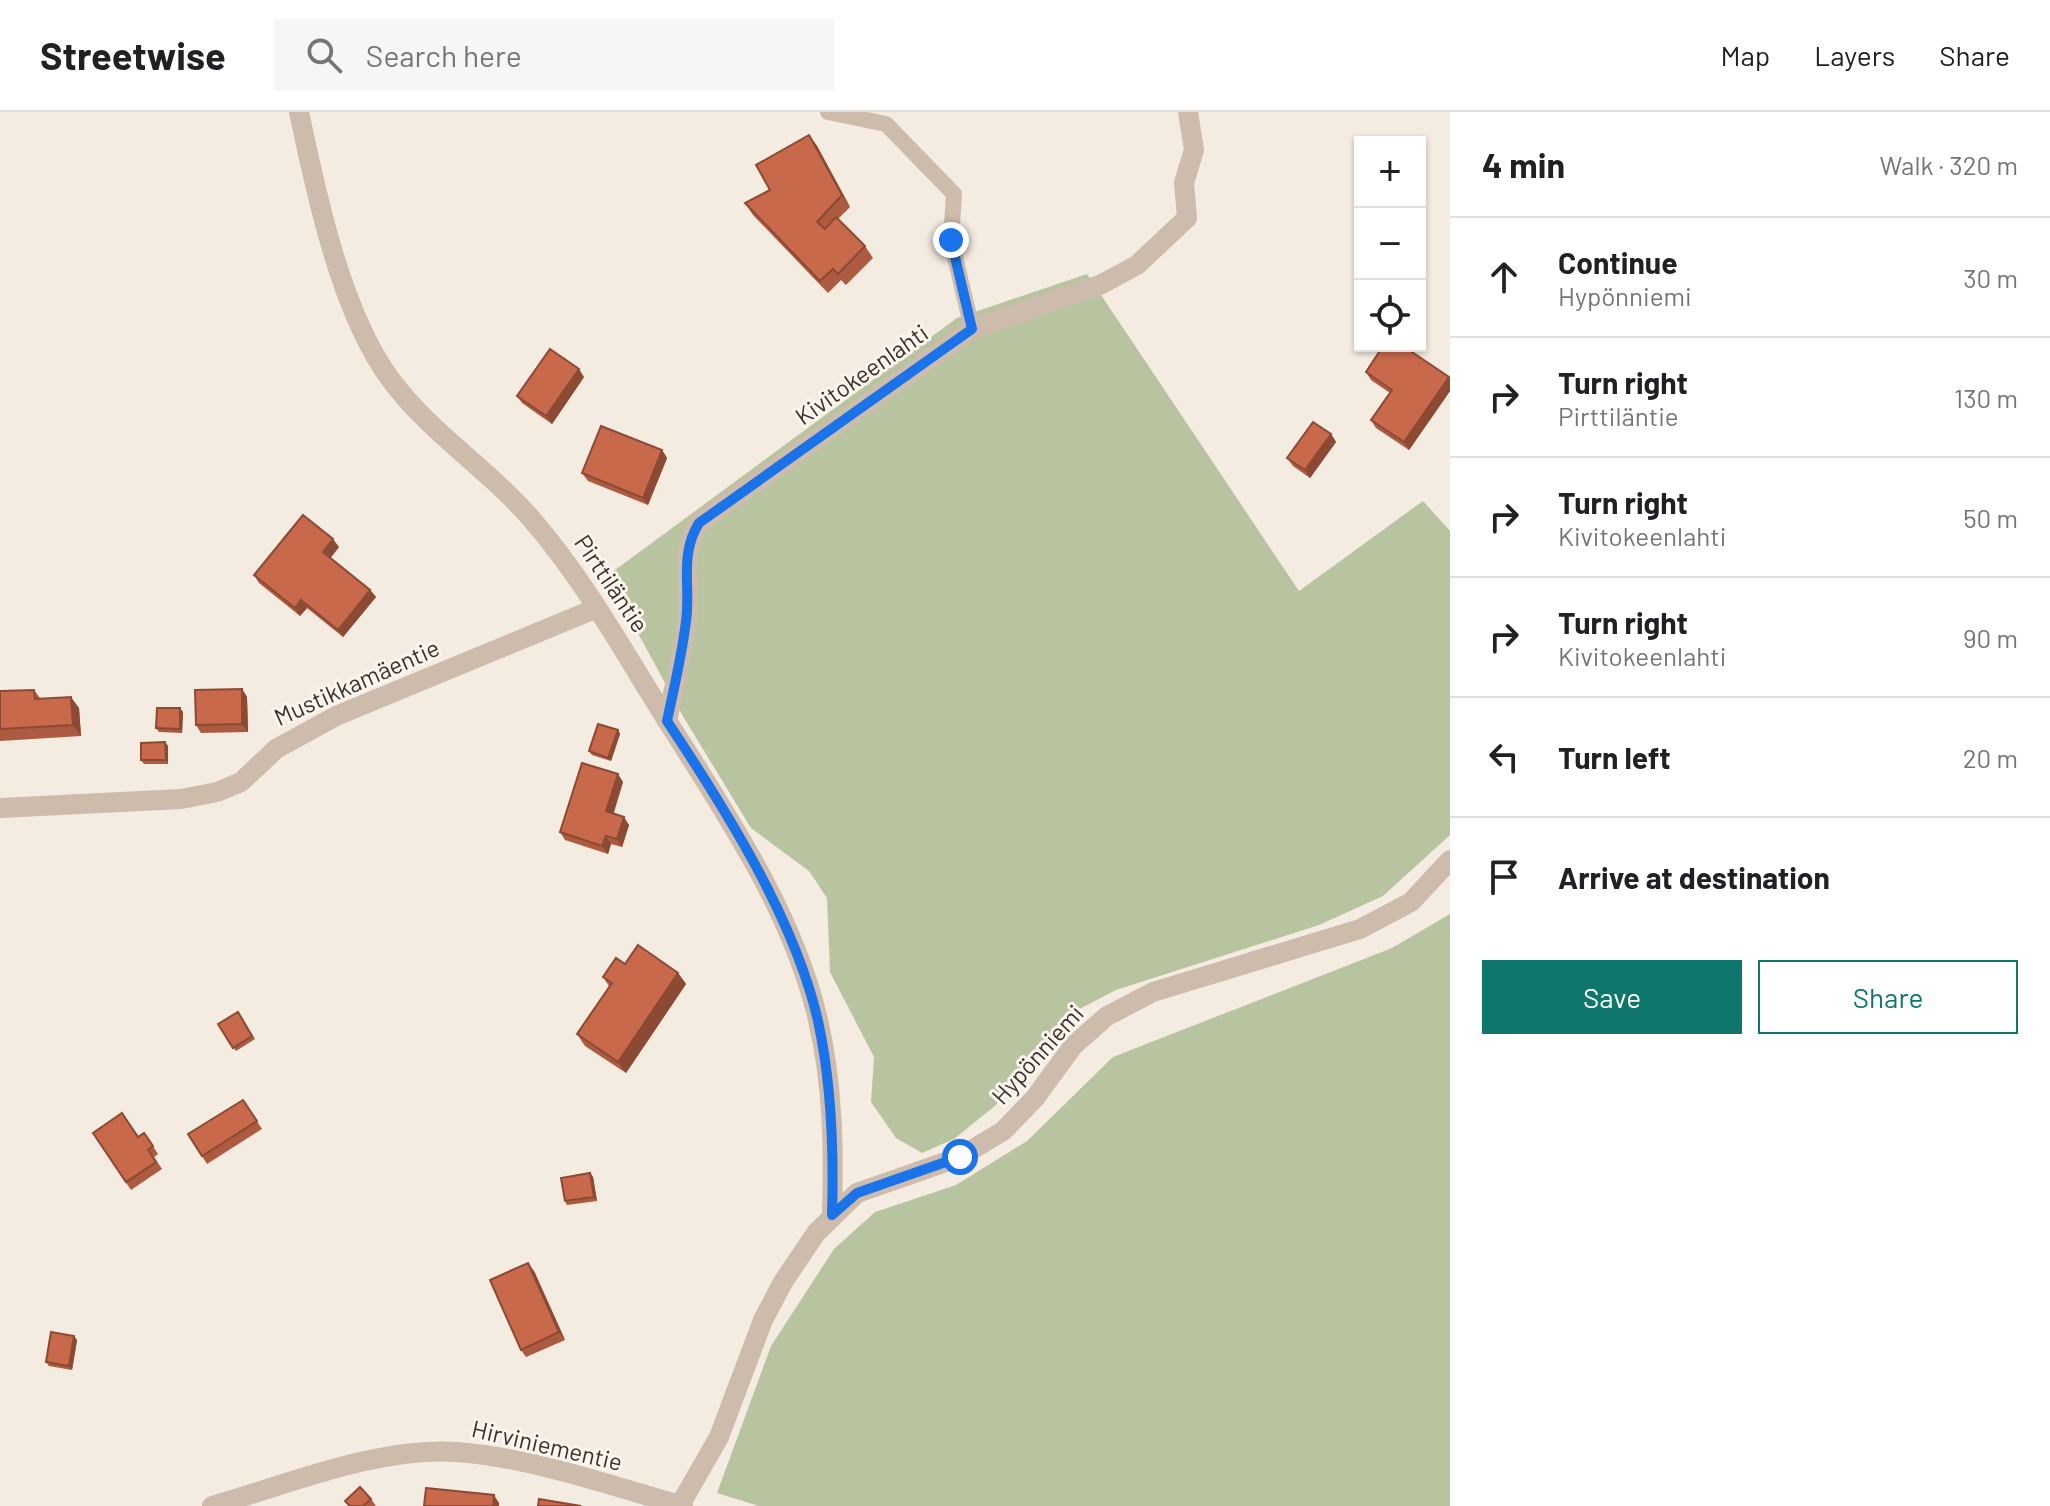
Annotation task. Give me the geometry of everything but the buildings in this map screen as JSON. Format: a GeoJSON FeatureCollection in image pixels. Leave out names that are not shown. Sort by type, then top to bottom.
{"type":"FeatureCollection","features":[{"type":"Feature","properties":{"kind":"street","name":"Pirttiläntie"},"geometry":{"type":"LineString","coordinates":[[299,112],[313,181],[345,285],[390,379],[513,497],[582,583],[738,834],[780,920],[808,989],[822,1040],[829,1091],[832,1215]]}},
{"type":"Feature","properties":{"kind":"street","name":"Kivitokeenlahti"},"geometry":{"type":"LineString","coordinates":[[667,721],[686,622],[686,562],[690,538],[699,523],[972,329],[1100,285],[1137,265],[1187,218],[1184,183],[1194,150],[1188,112]]}},
{"type":"Feature","properties":{"kind":"street","name":"Mustikkamäentie"},"geometry":{"type":"LineString","coordinates":[[0,808],[181,799],[217,792],[241,782],[276,749],[313,727],[597,608]]}},
{"type":"Feature","properties":{"kind":"street","name":"Hypönniemi"},"geometry":{"type":"LineString","coordinates":[[681,1506],[719,1437],[763,1320],[783,1282],[832,1215],[857,1193],[960,1157],[1003,1131],[1035,1098],[1073,1046],[1107,1016],[1153,992],[1360,929],[1411,902],[1450,860]]}},
{"type":"Feature","properties":{"kind":"street","name":"Hirviniementie"},"geometry":{"type":"LineString","coordinates":[[212,1506],[384,1458],[455,1452],[529,1464],[681,1506]]}},
{"type":"Feature","properties":{"kind":"lane"},"geometry":{"type":"LineString","coordinates":[[828,112],[886,124],[954,194],[951,240],[972,329]]}},
{"type":"Feature","properties":{"kind":"green space"},"geometry":{"type":"Polygon","coordinates":[[[1087,274],[1299,591],[1423,501],[1450,531],[1450,835],[1383,896],[1319,925],[1116,990],[1068,1015],[996,1105],[954,1139],[922,1153],[896,1138],[871,1102],[874,1057],[830,972],[827,898],[809,871],[751,828],[684,718],[607,576],[957,318],[1087,274]]]}},
{"type":"Feature","properties":{"kind":"green space"},"geometry":{"type":"Polygon","coordinates":[[[1450,914],[1450,1506],[759,1506],[717,1493],[771,1346],[834,1249],[875,1212],[956,1185],[1027,1141],[1113,1057],[1392,948],[1450,914]]]}},
{"type":"Feature","properties":{"kind":"route"},"geometry":{"type":"LineString","coordinates":[[951,240],[972,329],[699,523],[690,538],[686,562],[688,604],[684,640],[667,721],[738,834],[780,920],[808,989],[824,1052],[832,1113],[832,1215],[857,1193],[960,1157]]}}]}
